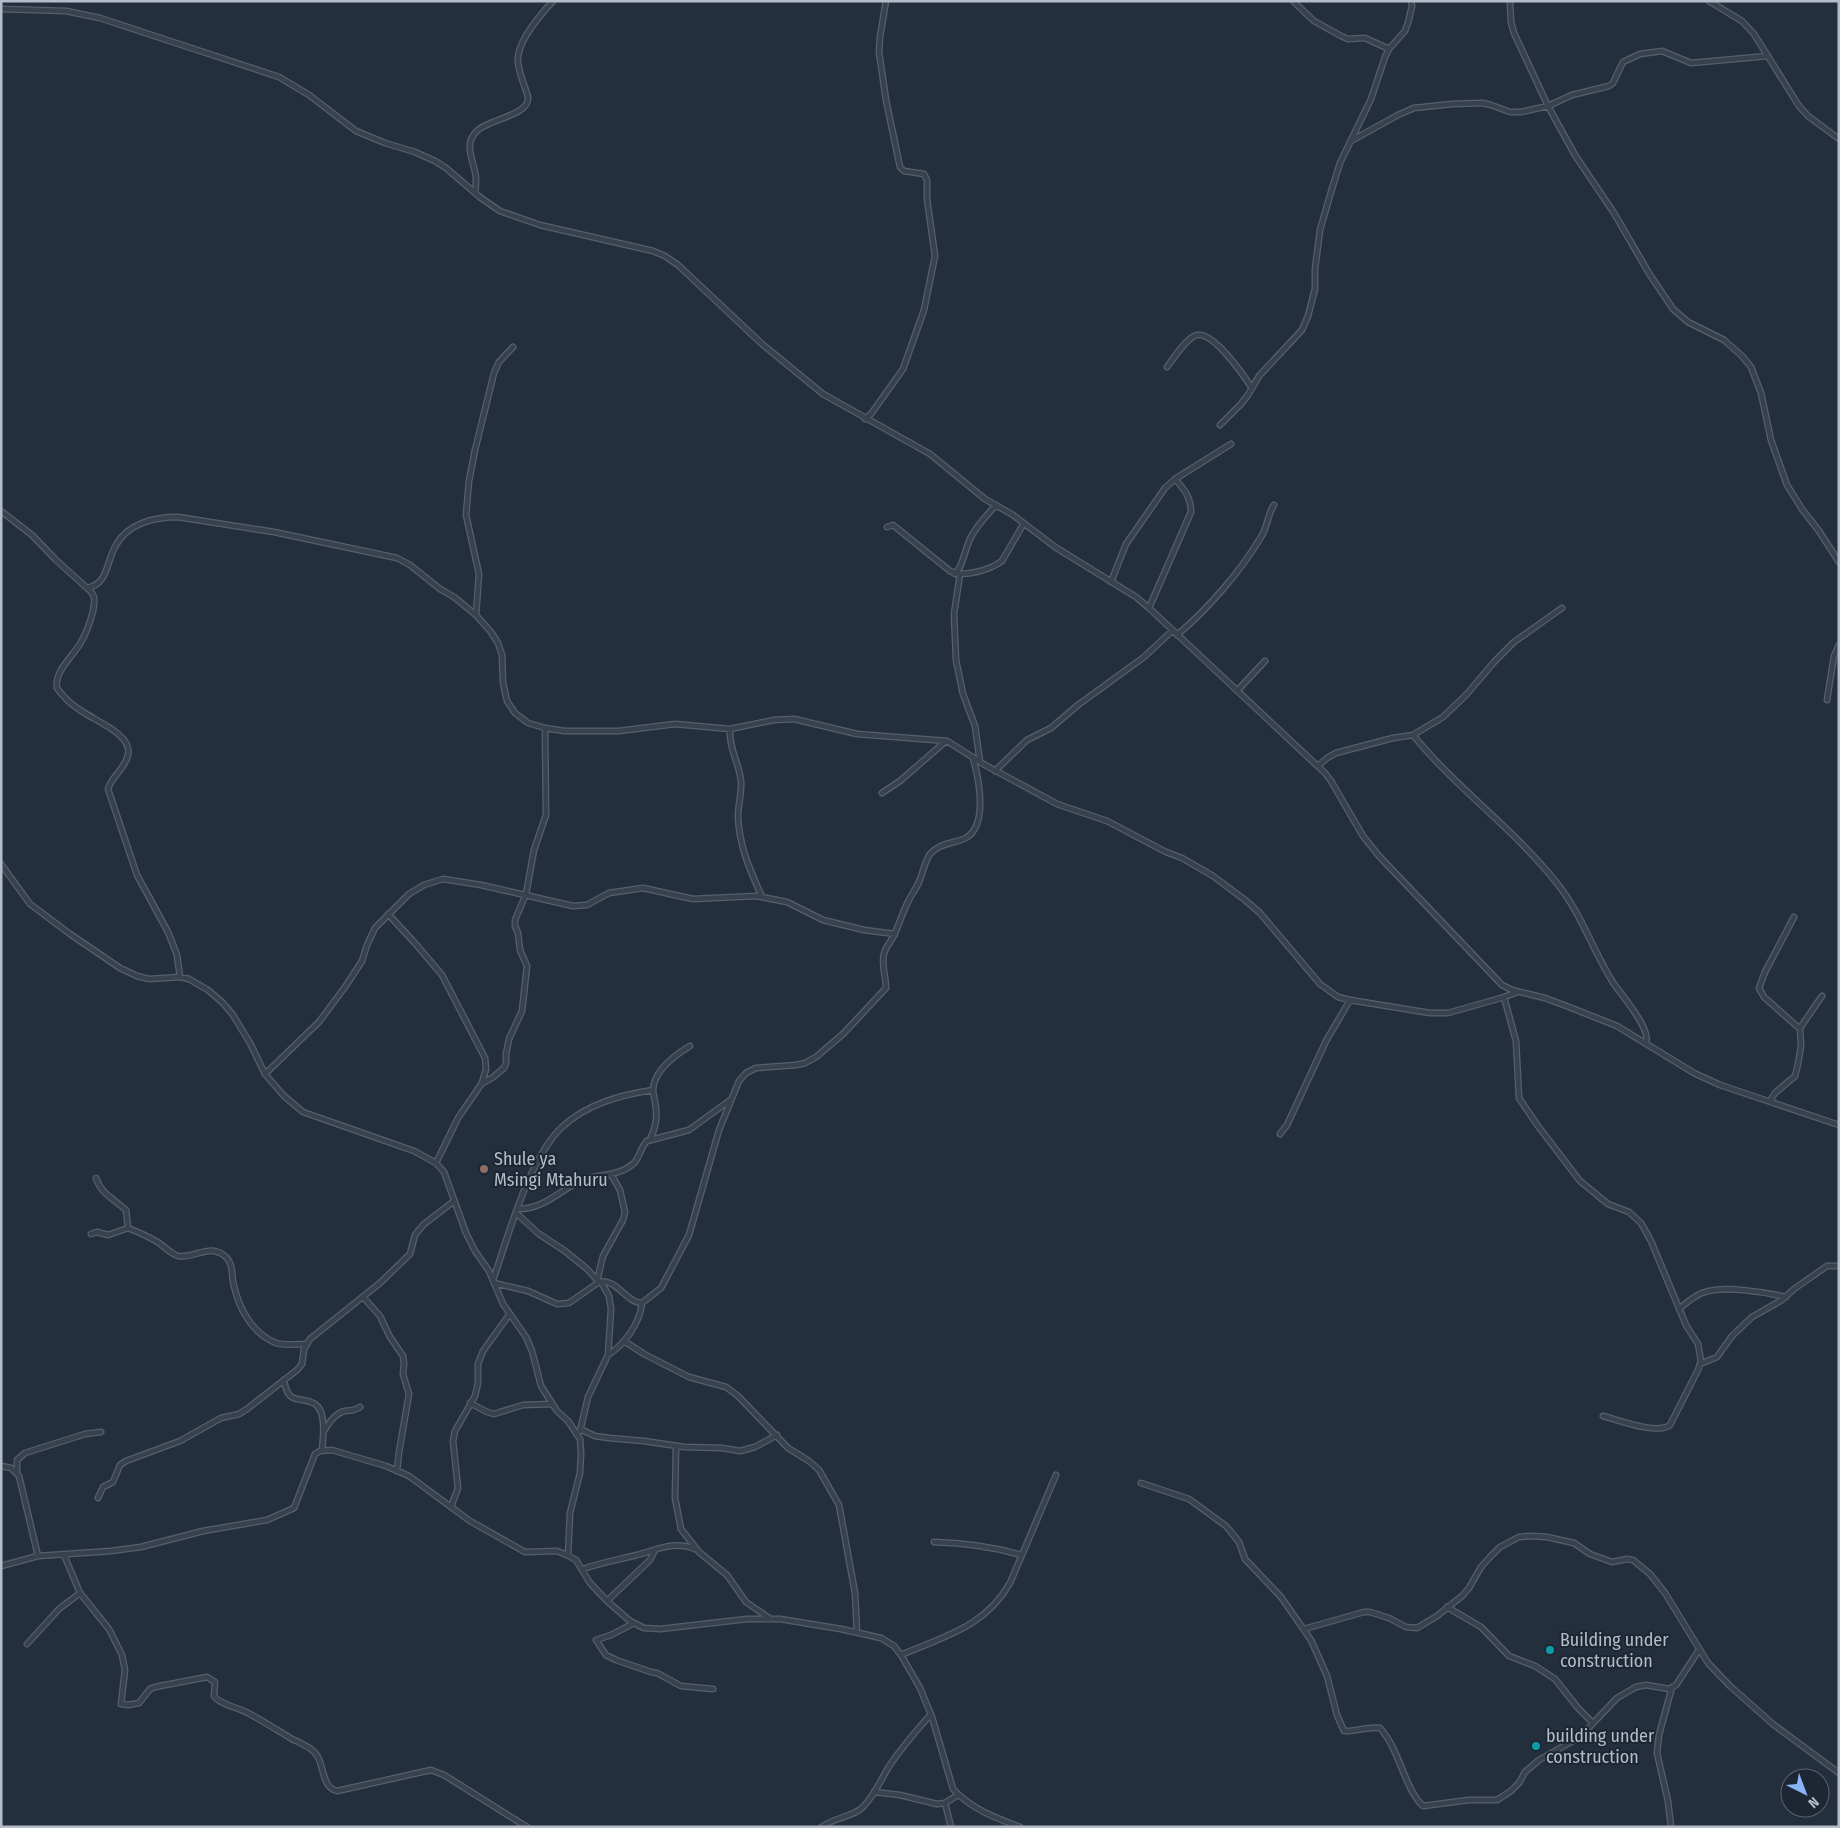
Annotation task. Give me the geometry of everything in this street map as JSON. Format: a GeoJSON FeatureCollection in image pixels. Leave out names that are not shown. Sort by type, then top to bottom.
{"type":"FeatureCollection","features":[{"type":"Feature","properties":{"kind":"street"},"geometry":{"type":"LineString","coordinates":[[475,192],[476,175],[469,150],[474,133],[485,125],[519,111],[529,102],[517,60],[519,52],[533,25],[553,1]]}},
{"type":"Feature","properties":{"kind":"street"},"geometry":{"type":"LineString","coordinates":[[865,419],[903,368],[924,310],[935,256],[927,199],[928,180],[924,174],[904,171],[900,168],[886,100],[879,52],[886,1]]}},
{"type":"Feature","properties":{"kind":"street"},"geometry":{"type":"LineString","coordinates":[[1293,1],[1314,21],[1341,36],[1348,39],[1365,38],[1389,48]]}},
{"type":"Feature","properties":{"kind":"street"},"geometry":{"type":"LineString","coordinates":[[1220,425],[1241,404],[1259,376],[1302,330],[1315,289],[1315,269],[1322,219],[1340,163],[1371,99],[1384,57],[1389,48],[1405,30],[1412,6],[1411,1]]}},
{"type":"Feature","properties":{"kind":"street"},"geometry":{"type":"LineString","coordinates":[[1510,1],[1511,22],[1514,33],[1548,106],[1586,173],[1614,213],[1673,309],[1688,322],[1724,340],[1751,367],[1761,393],[1771,440],[1787,486],[1819,530],[1839,562]]}},
{"type":"Feature","properties":{"kind":"street"},"geometry":{"type":"LineString","coordinates":[[1709,1],[1742,21],[1754,34],[1799,106],[1808,116],[1839,139]]}},
{"type":"Feature","properties":{"kind":"street"},"geometry":{"type":"LineString","coordinates":[[1,9],[66,11],[100,18],[278,78],[309,95],[356,131],[435,161],[500,212],[540,225],[653,251],[665,256],[678,265],[762,344],[823,394],[930,454],[963,483],[1149,608],[1318,766],[1331,781],[1364,836],[1379,856],[1424,901],[1502,985],[1518,992],[1544,998],[1617,1026],[1694,1073],[1720,1085],[1770,1100],[1839,1125]]}},
{"type":"Feature","properties":{"kind":"street"},"geometry":{"type":"LineString","coordinates":[[1350,142],[1414,108],[1482,103],[1502,111],[1516,112],[1548,106],[1572,95],[1609,86],[1613,83],[1623,62],[1640,54],[1662,51],[1691,63],[1768,56]]}},
{"type":"Feature","properties":{"kind":"street"},"geometry":{"type":"LineString","coordinates":[[1167,367],[1189,339],[1197,335],[1203,336],[1227,355],[1252,388]]}},
{"type":"Feature","properties":{"kind":"street"},"geometry":{"type":"LineString","coordinates":[[476,615],[479,574],[466,515],[469,482],[494,373],[499,362],[513,347]]}},
{"type":"Feature","properties":{"kind":"street"},"geometry":{"type":"LineString","coordinates":[[1111,582],[1126,544],[1134,530],[1165,488],[1175,479],[1231,444]]}},
{"type":"Feature","properties":{"kind":"street"},"geometry":{"type":"LineString","coordinates":[[1149,608],[1191,512],[1191,502],[1185,490],[1175,479]]}},
{"type":"Feature","properties":{"kind":"street"},"geometry":{"type":"LineString","coordinates":[[980,762],[974,726],[963,694],[956,660],[954,614],[958,574],[964,549],[976,527],[996,505]]}},
{"type":"Feature","properties":{"kind":"street"},"geometry":{"type":"LineString","coordinates":[[1177,635],[1194,620],[1253,549],[1265,530],[1266,520],[1274,505]]}},
{"type":"Feature","properties":{"kind":"street"},"geometry":{"type":"LineString","coordinates":[[1,511],[32,535],[56,560],[94,593],[92,618],[80,644],[58,677],[57,688],[84,712],[114,730],[129,748],[123,768],[108,788],[137,875],[168,932],[176,955],[180,977]]}},
{"type":"Feature","properties":{"kind":"street"},"geometry":{"type":"LineString","coordinates":[[87,588],[101,582],[115,545],[122,536],[138,524],[166,517],[274,532],[397,558],[410,565],[476,615],[491,632],[498,643],[502,655],[505,695],[510,707],[528,723],[564,731],[619,731],[675,724],[730,729],[774,720],[794,719],[857,734],[946,741],[995,771],[1057,804],[1114,825],[1166,852],[1182,858],[1213,876],[1260,914],[1320,984],[1338,997],[1436,1013],[1460,1011],[1518,992]]}},
{"type":"Feature","properties":{"kind":"street"},"geometry":{"type":"LineString","coordinates":[[887,527],[893,525],[958,574],[979,572],[997,565],[1002,561],[1024,523]]}},
{"type":"Feature","properties":{"kind":"street"},"geometry":{"type":"LineString","coordinates":[[1318,766],[1326,758],[1336,753],[1413,735],[1443,717],[1466,695],[1508,648],[1562,608]]}},
{"type":"Feature","properties":{"kind":"street"},"geometry":{"type":"LineString","coordinates":[[995,771],[1027,740],[1051,728],[1078,705],[1144,657],[1172,631]]}},
{"type":"Feature","properties":{"kind":"street"},"geometry":{"type":"LineString","coordinates":[[1826,700],[1834,656],[1839,645]]}},
{"type":"Feature","properties":{"kind":"street"},"geometry":{"type":"LineString","coordinates":[[1237,691],[1265,661]]}},
{"type":"Feature","properties":{"kind":"street"},"geometry":{"type":"LineString","coordinates":[[481,1084],[504,1068],[509,1039],[522,1011],[527,966],[520,950],[515,920],[526,894],[534,850],[546,815],[545,728]]}},
{"type":"Feature","properties":{"kind":"street"},"geometry":{"type":"LineString","coordinates":[[730,729],[729,741],[742,783],[738,813],[739,837],[748,867],[762,897]]}},
{"type":"Feature","properties":{"kind":"street"},"geometry":{"type":"LineString","coordinates":[[1413,735],[1427,752],[1514,835],[1555,881],[1581,918],[1608,974],[1641,1022],[1646,1033],[1646,1042]]}},
{"type":"Feature","properties":{"kind":"street"},"geometry":{"type":"LineString","coordinates":[[882,792],[900,781],[946,741]]}},
{"type":"Feature","properties":{"kind":"street"},"geometry":{"type":"LineString","coordinates":[[608,1354],[624,1341],[635,1325],[642,1303],[661,1288],[689,1235],[719,1130],[739,1081],[746,1073],[756,1068],[805,1063],[816,1057],[843,1034],[886,988],[883,963],[884,952],[920,881],[928,857],[933,851],[944,844],[962,840],[971,834],[976,826],[981,792],[974,758]]}},
{"type":"Feature","properties":{"kind":"street"},"geometry":{"type":"LineString","coordinates":[[1,864],[30,904],[120,968],[149,979],[180,977],[189,979],[208,990],[223,1003],[242,1030],[265,1074],[284,1096],[303,1112],[398,1144],[436,1163],[444,1172],[466,1233],[509,1315],[526,1337],[532,1351],[541,1386],[552,1404],[568,1421],[579,1437]]}},
{"type":"Feature","properties":{"kind":"street"},"geometry":{"type":"LineString","coordinates":[[265,1074],[319,1022],[362,961],[375,928],[409,894],[424,885],[443,879],[526,894],[573,906],[586,905],[610,893],[643,888],[693,899],[762,897],[786,902],[823,920],[864,930],[894,934]]}},
{"type":"Feature","properties":{"kind":"street"},"geometry":{"type":"LineString","coordinates":[[388,914],[414,942],[448,986],[485,1058],[486,1069],[481,1084],[458,1118],[436,1163]]}},
{"type":"Feature","properties":{"kind":"street"},"geometry":{"type":"LineString","coordinates":[[1794,917],[1765,972],[1759,988],[1767,1001],[1800,1029]]}},
{"type":"Feature","properties":{"kind":"street"},"geometry":{"type":"LineString","coordinates":[[1770,1100],[1775,1093],[1795,1076],[1801,1046],[1800,1029],[1822,996]]}},
{"type":"Feature","properties":{"kind":"street"},"geometry":{"type":"LineString","coordinates":[[1504,997],[1516,1041],[1519,1098],[1580,1181],[1608,1204],[1629,1212],[1640,1223],[1652,1241],[1686,1325],[1701,1352],[1700,1364],[1667,1428],[1639,1426],[1603,1416]]}},
{"type":"Feature","properties":{"kind":"street"},"geometry":{"type":"LineString","coordinates":[[1280,1134],[1287,1125],[1326,1040],[1350,1000]]}},
{"type":"Feature","properties":{"kind":"street"},"geometry":{"type":"LineString","coordinates":[[650,1140],[658,1116],[653,1090],[658,1077],[669,1060],[690,1046]]}},
{"type":"Feature","properties":{"kind":"street"},"geometry":{"type":"LineString","coordinates":[[493,1282],[532,1173],[544,1149],[562,1127],[610,1099],[653,1090]]}},
{"type":"Feature","properties":{"kind":"street"},"geometry":{"type":"LineString","coordinates":[[517,1211],[536,1207],[585,1179],[611,1174],[634,1163],[644,1144],[650,1140],[689,1130],[730,1100]]}},
{"type":"Feature","properties":{"kind":"street"},"geometry":{"type":"LineString","coordinates":[[493,1282],[528,1291],[557,1304],[569,1303],[599,1282],[603,1256],[623,1220],[625,1212],[620,1190],[611,1174]]}},
{"type":"Feature","properties":{"kind":"street"},"geometry":{"type":"LineString","coordinates":[[96,1178],[98,1185],[107,1196],[126,1210],[128,1228]]}},
{"type":"Feature","properties":{"kind":"street"},"geometry":{"type":"LineString","coordinates":[[98,1498],[102,1487],[113,1482],[120,1465],[126,1461],[180,1441],[221,1418],[239,1414],[297,1370],[302,1364],[307,1344],[364,1298],[410,1254],[414,1234],[454,1201]]}},
{"type":"Feature","properties":{"kind":"street"},"geometry":{"type":"LineString","coordinates":[[517,1211],[539,1234],[587,1269],[609,1296],[611,1309],[608,1354],[588,1397],[580,1429],[580,1473],[570,1514],[568,1555]]}},
{"type":"Feature","properties":{"kind":"street"},"geometry":{"type":"LineString","coordinates":[[91,1234],[97,1232],[108,1234],[128,1228],[154,1240],[177,1256],[207,1250],[212,1250],[225,1256],[231,1267],[234,1286],[242,1308],[249,1321],[257,1330],[278,1343],[307,1344]]}},
{"type":"Feature","properties":{"kind":"street"},"geometry":{"type":"LineString","coordinates":[[1700,1364],[1717,1357],[1732,1336],[1752,1317],[1774,1306],[1827,1266],[1839,1266]]}},
{"type":"Feature","properties":{"kind":"street"},"geometry":{"type":"LineString","coordinates":[[599,1282],[616,1286],[636,1303],[642,1303]]}},
{"type":"Feature","properties":{"kind":"street"},"geometry":{"type":"LineString","coordinates":[[1679,1309],[1702,1293],[1714,1291],[1752,1290],[1786,1297]]}},
{"type":"Feature","properties":{"kind":"street"},"geometry":{"type":"LineString","coordinates":[[364,1298],[380,1316],[404,1363],[403,1374],[409,1394],[398,1452],[397,1471]]}},
{"type":"Feature","properties":{"kind":"street"},"geometry":{"type":"LineString","coordinates":[[451,1507],[458,1488],[453,1441],[455,1431],[475,1396],[478,1383],[478,1364],[483,1351],[509,1315]]}},
{"type":"Feature","properties":{"kind":"street"},"geometry":{"type":"LineString","coordinates":[[624,1341],[644,1354],[689,1377],[726,1387],[738,1396],[788,1448],[809,1461],[819,1470],[838,1504],[855,1593],[857,1632]]}},
{"type":"Feature","properties":{"kind":"street"},"geometry":{"type":"LineString","coordinates":[[284,1380],[290,1396],[294,1399],[313,1404],[318,1408],[324,1432],[322,1450]]}},
{"type":"Feature","properties":{"kind":"street"},"geometry":{"type":"LineString","coordinates":[[470,1403],[494,1414],[523,1405],[552,1404]]}},
{"type":"Feature","properties":{"kind":"street"},"geometry":{"type":"LineString","coordinates":[[324,1432],[338,1414],[360,1407]]}},
{"type":"Feature","properties":{"kind":"street"},"geometry":{"type":"LineString","coordinates":[[580,1429],[595,1436],[676,1446],[707,1449],[722,1448],[740,1451],[755,1447],[777,1435]]}},
{"type":"Feature","properties":{"kind":"street"},"geometry":{"type":"LineString","coordinates":[[17,1472],[18,1460],[25,1453],[86,1434],[101,1432]]}},
{"type":"Feature","properties":{"kind":"street"},"geometry":{"type":"LineString","coordinates":[[676,1446],[675,1498],[681,1529],[696,1549],[727,1575],[746,1602],[771,1619]]}},
{"type":"Feature","properties":{"kind":"street"},"geometry":{"type":"LineString","coordinates":[[1,1566],[38,1556],[141,1547],[203,1531],[267,1520],[294,1508],[315,1454],[322,1450],[346,1453],[409,1476],[470,1521],[525,1552],[557,1552],[568,1555],[576,1560],[590,1583],[607,1601],[640,1627],[650,1629],[739,1620],[780,1619],[881,1638],[894,1646],[920,1688],[931,1714],[954,1789],[958,1795],[978,1810],[1020,1827]]}},
{"type":"Feature","properties":{"kind":"street"},"geometry":{"type":"LineString","coordinates":[[1,1466],[11,1468],[17,1472],[21,1480],[26,1511],[38,1556]]}},
{"type":"Feature","properties":{"kind":"street"},"geometry":{"type":"LineString","coordinates":[[901,1655],[973,1624],[992,1608],[1010,1583],[1056,1475]]}},
{"type":"Feature","properties":{"kind":"street"},"geometry":{"type":"LineString","coordinates":[[1141,1483],[1189,1498],[1226,1526],[1239,1542],[1245,1559],[1281,1598],[1311,1640],[1327,1676],[1337,1715],[1344,1731],[1372,1727],[1380,1728],[1391,1744],[1413,1793],[1423,1806],[1460,1801],[1497,1800],[1511,1792],[1525,1772],[1539,1760],[1580,1737],[1617,1698],[1636,1687],[1669,1688],[1676,1685],[1699,1650]]}},
{"type":"Feature","properties":{"kind":"street"},"geometry":{"type":"LineString","coordinates":[[1304,1628],[1364,1612],[1389,1618],[1406,1627],[1417,1628],[1447,1607],[1469,1588],[1480,1567],[1500,1547],[1518,1537],[1547,1537],[1574,1543],[1590,1554],[1606,1561],[1612,1562],[1627,1559],[1638,1562],[1665,1593],[1708,1663],[1742,1697],[1774,1725],[1839,1773]]}},
{"type":"Feature","properties":{"kind":"street"},"geometry":{"type":"LineString","coordinates":[[934,1542],[963,1542],[984,1545],[1021,1555]]}},
{"type":"Feature","properties":{"kind":"street"},"geometry":{"type":"LineString","coordinates":[[583,1570],[606,1561],[672,1545],[696,1549]]}},
{"type":"Feature","properties":{"kind":"street"},"geometry":{"type":"LineString","coordinates":[[607,1601],[650,1560],[655,1550]]}},
{"type":"Feature","properties":{"kind":"street"},"geometry":{"type":"LineString","coordinates":[[64,1555],[80,1593],[109,1629],[122,1654],[125,1670],[121,1704],[139,1703],[150,1689],[207,1677],[215,1682],[214,1696],[220,1702],[230,1704],[248,1713],[313,1750],[322,1766],[330,1789],[337,1791],[431,1770],[444,1775],[528,1827]]}},
{"type":"Feature","properties":{"kind":"street"},"geometry":{"type":"LineString","coordinates":[[27,1644],[59,1609],[80,1593]]}},
{"type":"Feature","properties":{"kind":"street"},"geometry":{"type":"LineString","coordinates":[[1447,1607],[1481,1627],[1509,1656],[1536,1666],[1555,1679],[1578,1708],[1593,1722]]}},
{"type":"Feature","properties":{"kind":"street"},"geometry":{"type":"LineString","coordinates":[[634,1623],[611,1635],[596,1640],[606,1655],[630,1666],[657,1673],[681,1686],[714,1689]]}},
{"type":"Feature","properties":{"kind":"street"},"geometry":{"type":"LineString","coordinates":[[1671,1827],[1668,1801],[1656,1753],[1672,1687]]}},
{"type":"Feature","properties":{"kind":"street"},"geometry":{"type":"LineString","coordinates":[[822,1827],[861,1809],[896,1757],[931,1714]]}},
{"type":"Feature","properties":{"kind":"street"},"geometry":{"type":"LineString","coordinates":[[874,1792],[900,1795],[929,1803],[945,1803],[958,1795]]}},
{"type":"Feature","properties":{"kind":"street"},"geometry":{"type":"LineString","coordinates":[[945,1803],[951,1827]]}},
{"type":"Feature","properties":{"kind":"place","name":"Shule ya Msingi Mtahuru"},"geometry":{"type":"Point","coordinates":[484,1169]}},
{"type":"Feature","properties":{"kind":"place","name":"Building under construction"},"geometry":{"type":"Point","coordinates":[1550,1650]}},
{"type":"Feature","properties":{"kind":"place","name":"building under construction"},"geometry":{"type":"Point","coordinates":[1536,1746]}}]}
